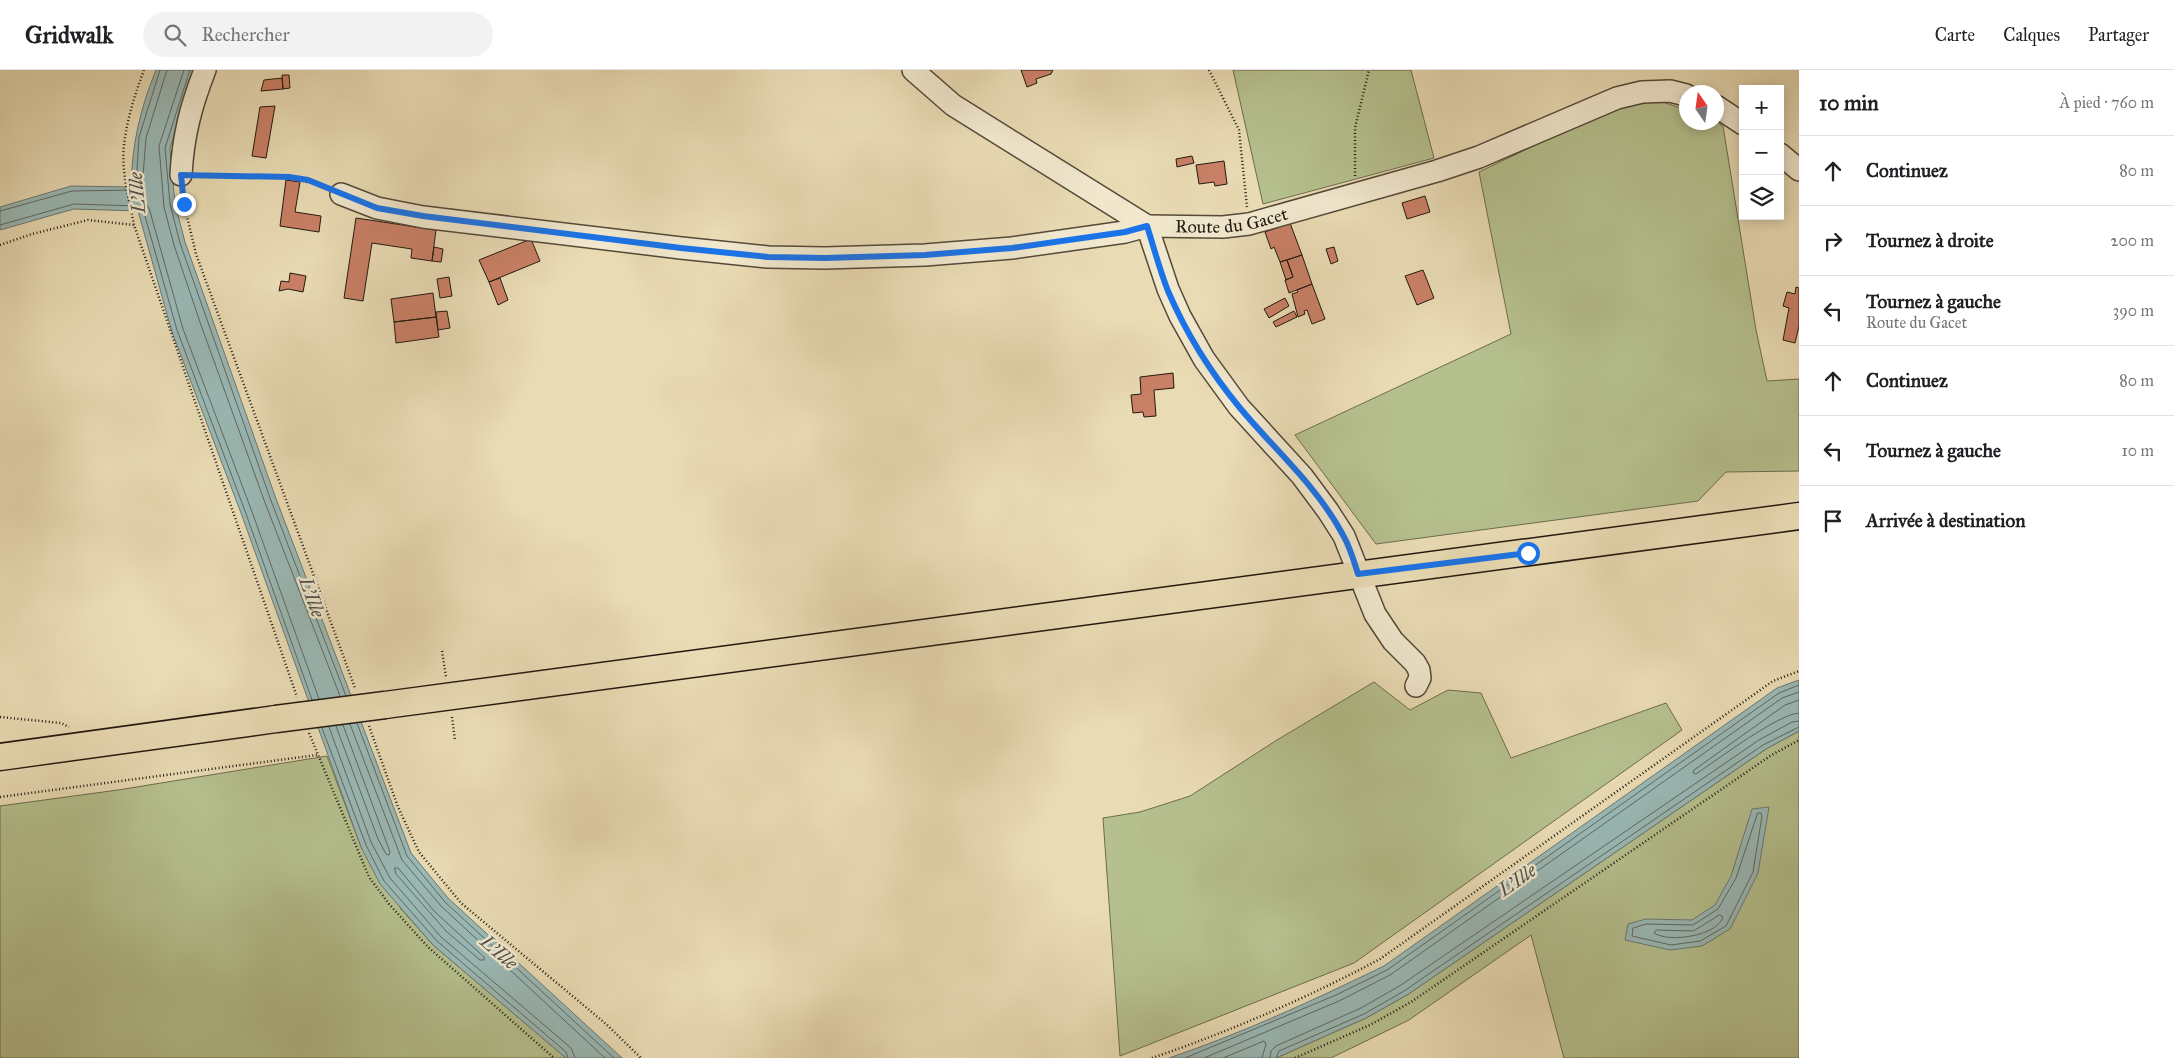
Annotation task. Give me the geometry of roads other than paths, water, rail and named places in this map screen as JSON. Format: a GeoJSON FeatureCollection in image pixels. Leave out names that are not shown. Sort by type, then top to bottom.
{"type":"FeatureCollection","features":[{"type":"Feature","properties":{"kind":"main road"},"geometry":{"type":"LineString","coordinates":[[0,756],[276,719],[376,714],[1358,574],[1592,545],[1799,516]]}},
{"type":"Feature","properties":{"kind":"street"},"geometry":{"type":"LineString","coordinates":[[181,175],[182,144],[194,97],[205,70]]}},
{"type":"Feature","properties":{"kind":"street"},"geometry":{"type":"LineString","coordinates":[[913,70],[953,105],[1147,226],[1168,289],[1180,316],[1204,359],[1239,407],[1302,476],[1328,510],[1344,536],[1375,614],[1393,641],[1419,670],[1420,678],[1416,686]]}},
{"type":"Feature","properties":{"kind":"street","name":"Route du Gacet"},"geometry":{"type":"LineString","coordinates":[[340,194],[377,208],[431,218],[681,248],[768,257],[825,258],[925,255],[1012,248],[1125,232],[1147,226],[1223,227],[1249,224],[1437,171],[1478,157],[1617,98],[1651,91],[1670,90],[1679,93]]}},
{"type":"Feature","properties":{"kind":"street"},"geometry":{"type":"LineString","coordinates":[[1724,111],[1739,121]]}},
{"type":"Feature","properties":{"kind":"street"},"geometry":{"type":"LineString","coordinates":[[1784,157],[1799,170]]}},
{"type":"Feature","properties":{"kind":"water","name":"L'Ille"},"geometry":{"type":"Polygon","coordinates":[[[156,70],[196,70],[170,148],[175,204],[185,242],[275,496],[411,853],[448,898],[622,1058],[566,1058],[433,945],[380,884],[361,847],[241,513],[172,332],[138,211],[74,209],[0,230],[0,207],[71,186],[131,187],[133,156],[138,127],[145,99],[156,70]]]}},
{"type":"Feature","properties":{"kind":"water","name":"L'Ille"},"geometry":{"type":"Polygon","coordinates":[[[1799,680],[1799,731],[1766,749],[1407,995],[1366,1018],[1276,1058],[1169,1058],[1224,1038],[1278,1015],[1384,966],[1777,688],[1799,680]]]}},
{"type":"Feature","properties":{"kind":"water"},"geometry":{"type":"Polygon","coordinates":[[[1769,807],[1758,873],[1730,929],[1702,946],[1670,950],[1625,940],[1628,924],[1646,919],[1692,920],[1715,905],[1731,876],[1752,809],[1769,807]]]}}]}
